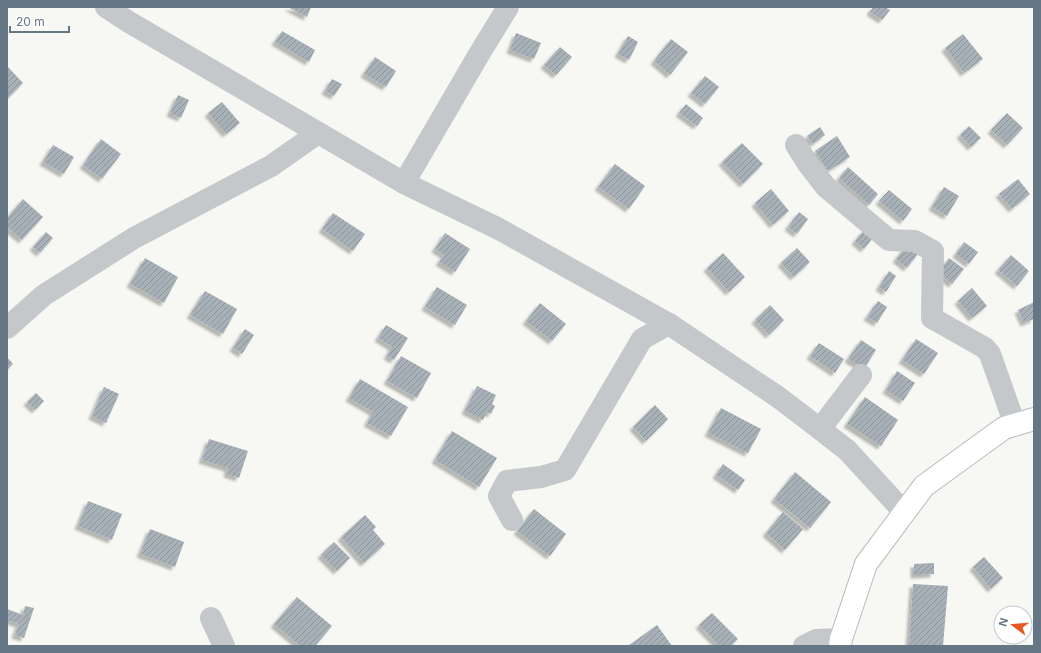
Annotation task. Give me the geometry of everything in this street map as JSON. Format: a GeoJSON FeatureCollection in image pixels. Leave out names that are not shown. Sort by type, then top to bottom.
{"type":"FeatureCollection","features":[{"type":"Feature","properties":{"kind":"main road"},"geometry":{"type":"LineString","coordinates":[[840,643],[866,564],[924,486],[1004,428],[1024,422]]}},
{"type":"Feature","properties":{"kind":"street"},"geometry":{"type":"LineString","coordinates":[[106,7],[129,22],[404,183],[499,229],[669,324],[778,397],[847,450],[904,512]]}},
{"type":"Feature","properties":{"kind":"street"},"geometry":{"type":"LineString","coordinates":[[404,183],[508,7]]}},
{"type":"Feature","properties":{"kind":"street"},"geometry":{"type":"LineString","coordinates":[[7,328],[44,295],[128,242],[271,166],[318,133]]}},
{"type":"Feature","properties":{"kind":"street"},"geometry":{"type":"LineString","coordinates":[[796,145],[808,164],[826,187],[889,240],[915,241],[933,251],[932,318],[985,348],[990,354],[1024,422]]}},
{"type":"Feature","properties":{"kind":"street"},"geometry":{"type":"LineString","coordinates":[[512,520],[499,496],[507,482],[541,477],[565,470],[642,339],[669,324]]}},
{"type":"Feature","properties":{"kind":"street"},"geometry":{"type":"LineString","coordinates":[[820,429],[861,375]]}},
{"type":"Feature","properties":{"kind":"street"},"geometry":{"type":"LineString","coordinates":[[211,618],[224,646]]}},
{"type":"Feature","properties":{"kind":"street"},"geometry":{"type":"LineString","coordinates":[[804,646],[816,640],[840,643]]}},
{"type":"Feature","properties":{"kind":"building"},"geometry":{"type":"Polygon","coordinates":[[[288,7],[311,7],[307,17],[288,7]]]}},
{"type":"Feature","properties":{"kind":"building"},"geometry":{"type":"Polygon","coordinates":[[[873,7],[885,7],[890,10],[882,20],[870,12],[873,7]]]}},
{"type":"Feature","properties":{"kind":"building"},"geometry":{"type":"Polygon","coordinates":[[[282,31],[315,50],[309,62],[275,42],[282,31]]]}},
{"type":"Feature","properties":{"kind":"building"},"geometry":{"type":"Polygon","coordinates":[[[516,33],[541,43],[534,59],[510,50],[516,33]]]}},
{"type":"Feature","properties":{"kind":"building"},"geometry":{"type":"Polygon","coordinates":[[[963,34],[983,59],[964,73],[945,48],[963,34]]]}},
{"type":"Feature","properties":{"kind":"building"},"geometry":{"type":"Polygon","coordinates":[[[628,36],[638,42],[629,60],[618,54],[628,36]]]}},
{"type":"Feature","properties":{"kind":"building"},"geometry":{"type":"Polygon","coordinates":[[[671,39],[688,52],[670,75],[654,61],[671,39]]]}},
{"type":"Feature","properties":{"kind":"building"},"geometry":{"type":"Polygon","coordinates":[[[560,47],[572,57],[556,75],[544,65],[560,47]]]}},
{"type":"Feature","properties":{"kind":"building"},"geometry":{"type":"Polygon","coordinates":[[[375,57],[396,71],[386,87],[364,74],[375,57]]]}},
{"type":"Feature","properties":{"kind":"building"},"geometry":{"type":"Polygon","coordinates":[[[7,66],[23,83],[7,99],[7,66]]]}},
{"type":"Feature","properties":{"kind":"building"},"geometry":{"type":"Polygon","coordinates":[[[705,76],[719,87],[705,104],[691,93],[705,76]]]}},
{"type":"Feature","properties":{"kind":"building"},"geometry":{"type":"Polygon","coordinates":[[[332,79],[342,84],[334,96],[325,91],[332,79]]]}},
{"type":"Feature","properties":{"kind":"building"},"geometry":{"type":"Polygon","coordinates":[[[178,95],[189,100],[181,118],[170,113],[178,95]]]}},
{"type":"Feature","properties":{"kind":"building"},"geometry":{"type":"Polygon","coordinates":[[[222,102],[240,123],[226,134],[208,113],[222,102]]]}},
{"type":"Feature","properties":{"kind":"building"},"geometry":{"type":"Polygon","coordinates":[[[686,104],[703,118],[697,126],[679,113],[686,104]]]}},
{"type":"Feature","properties":{"kind":"building"},"geometry":{"type":"Polygon","coordinates":[[[1007,113],[1023,128],[1007,145],[991,130],[1007,113]]]}},
{"type":"Feature","properties":{"kind":"building"},"geometry":{"type":"Polygon","coordinates":[[[969,126],[981,138],[971,147],[960,135],[969,126]]]}},
{"type":"Feature","properties":{"kind":"building"},"geometry":{"type":"Polygon","coordinates":[[[820,127],[825,135],[813,144],[807,136],[820,127]]]}},
{"type":"Feature","properties":{"kind":"building"},"geometry":{"type":"Polygon","coordinates":[[[837,136],[850,157],[828,171],[815,151],[837,136]]]}},
{"type":"Feature","properties":{"kind":"building"},"geometry":{"type":"Polygon","coordinates":[[[101,139],[121,154],[102,179],[83,165],[101,139]]]}},
{"type":"Feature","properties":{"kind":"building"},"geometry":{"type":"Polygon","coordinates":[[[742,143],[763,164],[743,184],[722,162],[742,143]]]}},
{"type":"Feature","properties":{"kind":"building"},"geometry":{"type":"Polygon","coordinates":[[[53,145],[74,157],[64,174],[43,162],[53,145]]]}},
{"type":"Feature","properties":{"kind":"building"},"geometry":{"type":"Polygon","coordinates":[[[615,164],[645,186],[629,209],[598,187],[615,164]]]}},
{"type":"Feature","properties":{"kind":"building"},"geometry":{"type":"Polygon","coordinates":[[[848,167],[878,194],[869,205],[839,178],[848,167]]]}},
{"type":"Feature","properties":{"kind":"building"},"geometry":{"type":"Polygon","coordinates":[[[1018,179],[1030,194],[1012,209],[999,194],[1018,179]]]}},
{"type":"Feature","properties":{"kind":"building"},"geometry":{"type":"Polygon","coordinates":[[[944,187],[959,196],[947,216],[932,207],[944,187]]]}},
{"type":"Feature","properties":{"kind":"building"},"geometry":{"type":"Polygon","coordinates":[[[771,189],[789,211],[773,225],[755,203],[771,189]]]}},
{"type":"Feature","properties":{"kind":"building"},"geometry":{"type":"Polygon","coordinates":[[[889,190],[912,209],[903,221],[879,201],[889,190]]]}},
{"type":"Feature","properties":{"kind":"building"},"geometry":{"type":"Polygon","coordinates":[[[23,199],[43,217],[22,240],[7,227],[7,218],[23,199]]]}},
{"type":"Feature","properties":{"kind":"building"},"geometry":{"type":"Polygon","coordinates":[[[799,212],[808,219],[797,234],[788,227],[799,212]]]}},
{"type":"Feature","properties":{"kind":"building"},"geometry":{"type":"Polygon","coordinates":[[[333,213],[365,234],[353,251],[322,229],[333,213]]]}},
{"type":"Feature","properties":{"kind":"building"},"geometry":{"type":"Polygon","coordinates":[[[864,230],[873,238],[864,249],[855,241],[864,230]]]}},
{"type":"Feature","properties":{"kind":"building"},"geometry":{"type":"Polygon","coordinates":[[[46,232],[53,238],[40,253],[33,247],[46,232]]]}},
{"type":"Feature","properties":{"kind":"building"},"geometry":{"type":"Polygon","coordinates":[[[445,233],[470,249],[455,272],[439,262],[444,255],[435,249],[445,233]]]}},
{"type":"Feature","properties":{"kind":"building"},"geometry":{"type":"Polygon","coordinates":[[[964,242],[978,252],[969,264],[956,254],[964,242]]]}},
{"type":"Feature","properties":{"kind":"building"},"geometry":{"type":"Polygon","coordinates":[[[907,245],[918,254],[907,268],[896,259],[907,245]]]}},
{"type":"Feature","properties":{"kind":"building"},"geometry":{"type":"Polygon","coordinates":[[[797,248],[810,262],[794,277],[781,263],[797,248]]]}},
{"type":"Feature","properties":{"kind":"building"},"geometry":{"type":"Polygon","coordinates":[[[723,253],[745,277],[729,292],[707,268],[723,253]]]}},
{"type":"Feature","properties":{"kind":"building"},"geometry":{"type":"Polygon","coordinates":[[[1011,255],[1029,271],[1017,286],[998,270],[1011,255]]]}},
{"type":"Feature","properties":{"kind":"building"},"geometry":{"type":"Polygon","coordinates":[[[145,258],[178,277],[164,303],[130,284],[145,258]]]}},
{"type":"Feature","properties":{"kind":"building"},"geometry":{"type":"Polygon","coordinates":[[[949,258],[964,269],[952,284],[938,273],[949,258]]]}},
{"type":"Feature","properties":{"kind":"building"},"geometry":{"type":"Polygon","coordinates":[[[889,271],[896,276],[886,292],[879,287],[889,271]]]}},
{"type":"Feature","properties":{"kind":"building"},"geometry":{"type":"Polygon","coordinates":[[[437,287],[467,305],[455,325],[425,307],[437,287]]]}},
{"type":"Feature","properties":{"kind":"building"},"geometry":{"type":"Polygon","coordinates":[[[972,288],[987,306],[972,318],[958,301],[972,288]]]}},
{"type":"Feature","properties":{"kind":"building"},"geometry":{"type":"Polygon","coordinates":[[[205,291],[237,309],[223,334],[190,315],[205,291]]]}},
{"type":"Feature","properties":{"kind":"building"},"geometry":{"type":"Polygon","coordinates":[[[878,301],[887,307],[877,323],[867,317],[878,301]]]}},
{"type":"Feature","properties":{"kind":"building"},"geometry":{"type":"Polygon","coordinates":[[[1034,302],[1034,319],[1024,323],[1018,310],[1034,302]]]}},
{"type":"Feature","properties":{"kind":"building"},"geometry":{"type":"Polygon","coordinates":[[[540,303],[566,324],[552,341],[526,321],[540,303]]]}},
{"type":"Feature","properties":{"kind":"building"},"geometry":{"type":"Polygon","coordinates":[[[770,305],[784,320],[769,335],[755,320],[770,305]]]}},
{"type":"Feature","properties":{"kind":"building"},"geometry":{"type":"Polygon","coordinates":[[[386,325],[408,338],[394,360],[387,356],[392,347],[378,338],[386,325]]]}},
{"type":"Feature","properties":{"kind":"building"},"geometry":{"type":"Polygon","coordinates":[[[245,329],[254,335],[242,354],[233,348],[245,329]]]}},
{"type":"Feature","properties":{"kind":"building"},"geometry":{"type":"Polygon","coordinates":[[[916,339],[938,353],[924,374],[902,360],[916,339]]]}},
{"type":"Feature","properties":{"kind":"building"},"geometry":{"type":"Polygon","coordinates":[[[861,340],[876,350],[864,369],[848,359],[861,340]]]}},
{"type":"Feature","properties":{"kind":"building"},"geometry":{"type":"Polygon","coordinates":[[[819,343],[844,359],[835,373],[810,356],[819,343]]]}},
{"type":"Feature","properties":{"kind":"building"},"geometry":{"type":"Polygon","coordinates":[[[401,356],[431,373],[417,398],[387,381],[401,356]]]}},
{"type":"Feature","properties":{"kind":"building"},"geometry":{"type":"Polygon","coordinates":[[[7,357],[13,364],[7,370],[7,357]]]}},
{"type":"Feature","properties":{"kind":"building"},"geometry":{"type":"Polygon","coordinates":[[[897,371],[915,383],[903,401],[886,390],[897,371]]]}},
{"type":"Feature","properties":{"kind":"building"},"geometry":{"type":"Polygon","coordinates":[[[360,379],[408,407],[391,436],[367,423],[373,412],[349,398],[360,379]]]}},
{"type":"Feature","properties":{"kind":"building"},"geometry":{"type":"Polygon","coordinates":[[[477,386],[496,395],[492,404],[495,406],[491,414],[487,412],[483,420],[465,411],[477,386]]]}},
{"type":"Feature","properties":{"kind":"building"},"geometry":{"type":"Polygon","coordinates":[[[104,387],[119,394],[106,423],[92,416],[104,387]]]}},
{"type":"Feature","properties":{"kind":"building"},"geometry":{"type":"Polygon","coordinates":[[[36,393],[44,401],[35,410],[27,402],[36,393]]]}},
{"type":"Feature","properties":{"kind":"building"},"geometry":{"type":"Polygon","coordinates":[[[865,397],[898,420],[881,446],[847,424],[865,397]]]}},
{"type":"Feature","properties":{"kind":"building"},"geometry":{"type":"Polygon","coordinates":[[[655,405],[668,419],[646,441],[633,427],[655,405]]]}},
{"type":"Feature","properties":{"kind":"building"},"geometry":{"type":"Polygon","coordinates":[[[721,408],[761,429],[748,453],[708,433],[721,408]]]}},
{"type":"Feature","properties":{"kind":"building"},"geometry":{"type":"Polygon","coordinates":[[[452,431],[497,458],[479,487],[435,460],[452,431]]]}},
{"type":"Feature","properties":{"kind":"building"},"geometry":{"type":"Polygon","coordinates":[[[209,439],[248,451],[239,478],[227,474],[228,468],[202,460],[209,439]]]}},
{"type":"Feature","properties":{"kind":"building"},"geometry":{"type":"Polygon","coordinates":[[[723,464],[745,480],[738,490],[716,475],[723,464]]]}},
{"type":"Feature","properties":{"kind":"building"},"geometry":{"type":"Polygon","coordinates":[[[795,472],[831,502],[810,528],[774,499],[795,472]]]}},
{"type":"Feature","properties":{"kind":"building"},"geometry":{"type":"Polygon","coordinates":[[[88,501],[122,514],[112,540],[78,526],[88,501]]]}},
{"type":"Feature","properties":{"kind":"building"},"geometry":{"type":"Polygon","coordinates":[[[534,509],[566,534],[550,556],[517,531],[534,509]]]}},
{"type":"Feature","properties":{"kind":"building"},"geometry":{"type":"Polygon","coordinates":[[[783,512],[803,529],[785,550],[766,533],[783,512]]]}},
{"type":"Feature","properties":{"kind":"building"},"geometry":{"type":"Polygon","coordinates":[[[365,515],[376,527],[373,530],[385,544],[364,563],[341,537],[365,515]]]}},
{"type":"Feature","properties":{"kind":"building"},"geometry":{"type":"Polygon","coordinates":[[[150,529],[184,542],[175,567],[140,554],[150,529]]]}},
{"type":"Feature","properties":{"kind":"building"},"geometry":{"type":"Polygon","coordinates":[[[334,542],[350,558],[337,571],[321,555],[334,542]]]}},
{"type":"Feature","properties":{"kind":"building"},"geometry":{"type":"Polygon","coordinates":[[[984,557],[1003,578],[991,589],[973,567],[984,557]]]}},
{"type":"Feature","properties":{"kind":"building"},"geometry":{"type":"Polygon","coordinates":[[[934,563],[934,574],[914,575],[914,564],[934,563]]]}},
{"type":"Feature","properties":{"kind":"building"},"geometry":{"type":"Polygon","coordinates":[[[913,584],[948,586],[943,646],[909,645],[913,584]]]}},
{"type":"Feature","properties":{"kind":"building"},"geometry":{"type":"Polygon","coordinates":[[[297,597],[332,626],[315,646],[300,646],[274,624],[297,597]]]}},
{"type":"Feature","properties":{"kind":"building"},"geometry":{"type":"Polygon","coordinates":[[[25,606],[34,608],[24,638],[15,635],[19,624],[7,620],[7,609],[23,615],[25,606]]]}},
{"type":"Feature","properties":{"kind":"building"},"geometry":{"type":"Polygon","coordinates":[[[712,613],[738,639],[731,646],[719,646],[699,625],[712,613]]]}},
{"type":"Feature","properties":{"kind":"building"},"geometry":{"type":"Polygon","coordinates":[[[657,625],[672,646],[628,646],[657,625]]]}}]}
